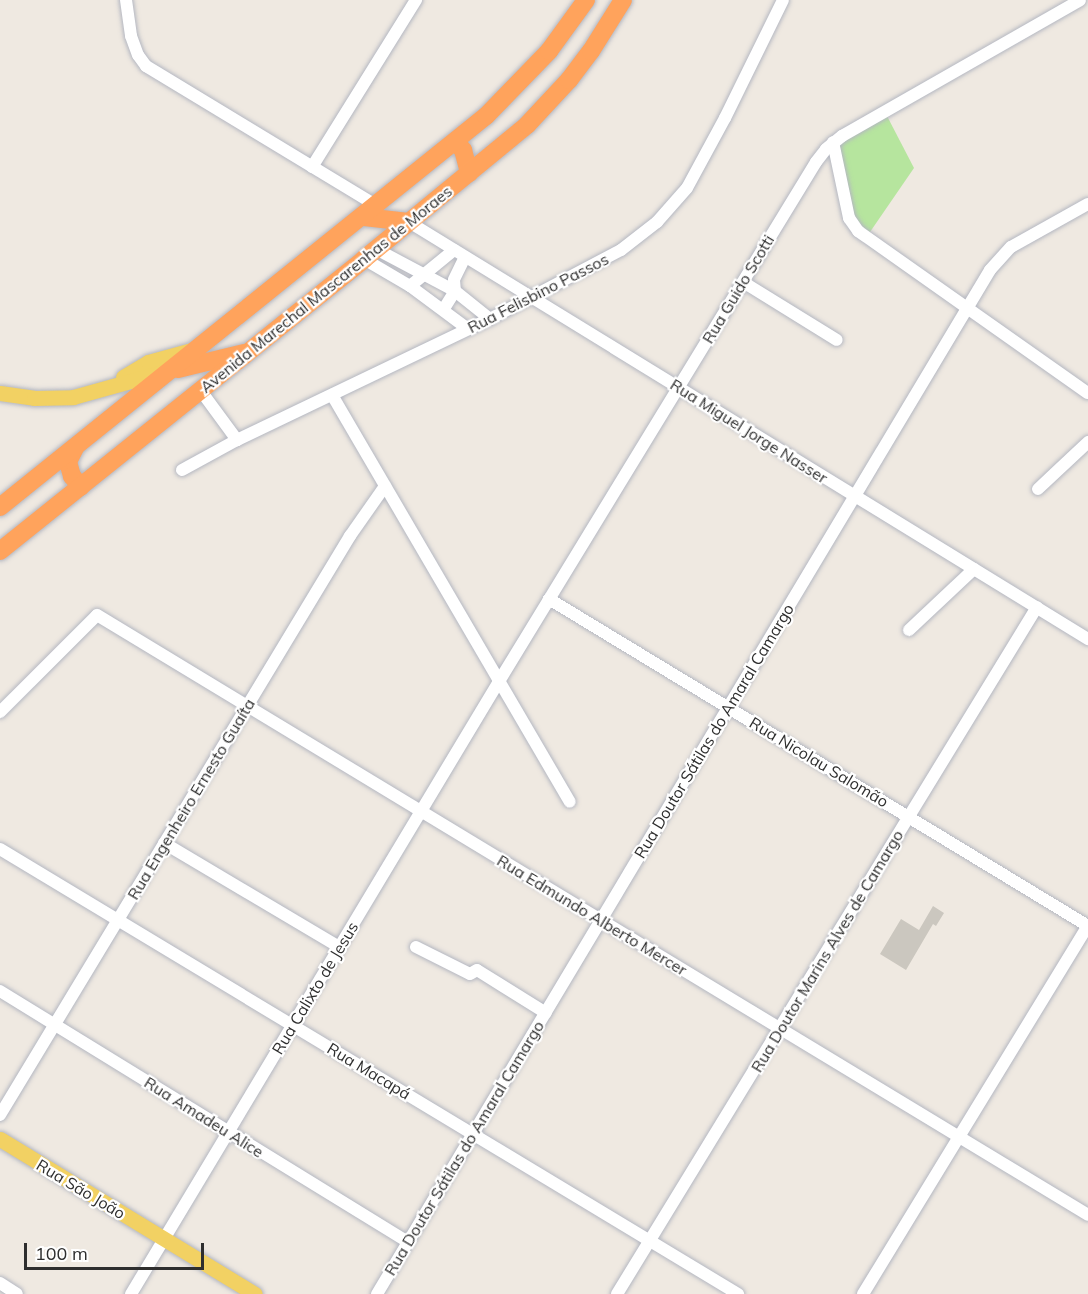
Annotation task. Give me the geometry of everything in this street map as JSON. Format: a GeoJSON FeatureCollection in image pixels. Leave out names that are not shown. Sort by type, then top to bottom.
{"type":"FeatureCollection","features":[{"type":"Feature","properties":{"kind":"highway","name":"Avenida Marechal Mascarenhas de Moraes"},"geometry":{"type":"LineString","coordinates":[[0,507],[456,142],[529,74],[586,0]]}},
{"type":"Feature","properties":{"kind":"highway","name":"Avenida Marechal Mascarenhas de Moraes"},"geometry":{"type":"LineString","coordinates":[[0,551],[370,254],[546,107],[591,51],[623,0]]}},
{"type":"Feature","properties":{"kind":"highway"},"geometry":{"type":"LineString","coordinates":[[456,142],[463,150],[469,173]]}},
{"type":"Feature","properties":{"kind":"highway"},"geometry":{"type":"LineString","coordinates":[[370,212],[409,222]]}},
{"type":"Feature","properties":{"kind":"highway"},"geometry":{"type":"LineString","coordinates":[[173,370],[250,351]]}},
{"type":"Feature","properties":{"kind":"highway"},"geometry":{"type":"LineString","coordinates":[[76,447],[68,462],[72,476],[81,487]]}},
{"type":"Feature","properties":{"kind":"main road"},"geometry":{"type":"LineString","coordinates":[[113,384],[148,363],[201,348]]}},
{"type":"Feature","properties":{"kind":"main road"},"geometry":{"type":"LineString","coordinates":[[0,393],[53,399],[81,395],[113,384],[173,370]]}},
{"type":"Feature","properties":{"kind":"main road","name":"Rua São João"},"geometry":{"type":"LineString","coordinates":[[0,1140],[255,1294]]}},
{"type":"Feature","properties":{"kind":"street"},"geometry":{"type":"LineString","coordinates":[[126,0],[128,20],[138,55],[156,73],[312,167],[370,212]]}},
{"type":"Feature","properties":{"kind":"street"},"geometry":{"type":"LineString","coordinates":[[312,167],[416,0]]}},
{"type":"Feature","properties":{"kind":"street","name":"Rua Felisbino Passos"},"geometry":{"type":"LineString","coordinates":[[182,470],[237,440],[490,319],[621,250],[673,205],[700,166],[783,0]]}},
{"type":"Feature","properties":{"kind":"street","name":"Rua Guido Scotti"},"geometry":{"type":"LineString","coordinates":[[498,683],[816,162],[833,142],[1080,0]]}},
{"type":"Feature","properties":{"kind":"street"},"geometry":{"type":"LineString","coordinates":[[833,142],[851,225],[1088,393]]}},
{"type":"Feature","properties":{"kind":"street","name":"Rua Doutor Sátilas do Amaral Camargo"},"geometry":{"type":"LineString","coordinates":[[377,1294],[855,496],[1004,253],[1088,204]]}},
{"type":"Feature","properties":{"kind":"street","name":"Rua Miguel Jorge Nasser"},"geometry":{"type":"LineString","coordinates":[[409,222],[1088,639]]}},
{"type":"Feature","properties":{"kind":"street"},"geometry":{"type":"LineString","coordinates":[[410,286],[460,253]]}},
{"type":"Feature","properties":{"kind":"street"},"geometry":{"type":"LineString","coordinates":[[442,310],[455,291],[454,280],[460,253]]}},
{"type":"Feature","properties":{"kind":"street"},"geometry":{"type":"LineString","coordinates":[[370,254],[426,276],[455,291],[490,319]]}},
{"type":"Feature","properties":{"kind":"street"},"geometry":{"type":"LineString","coordinates":[[370,254],[468,329]]}},
{"type":"Feature","properties":{"kind":"street"},"geometry":{"type":"LineString","coordinates":[[743,282],[837,340]]}},
{"type":"Feature","properties":{"kind":"street"},"geometry":{"type":"LineString","coordinates":[[201,391],[237,440]]}},
{"type":"Feature","properties":{"kind":"street"},"geometry":{"type":"LineString","coordinates":[[333,394],[498,683],[570,802]]}},
{"type":"Feature","properties":{"kind":"street"},"geometry":{"type":"LineString","coordinates":[[1038,489],[1088,442]]}},
{"type":"Feature","properties":{"kind":"street","name":"Rua Engenheiro Ernesto Guaíta"},"geometry":{"type":"LineString","coordinates":[[0,1114],[350,536],[385,486]]}},
{"type":"Feature","properties":{"kind":"street"},"geometry":{"type":"LineString","coordinates":[[909,630],[974,569]]}},
{"type":"Feature","properties":{"kind":"street","name":"Rua Nicolau Salomão"},"geometry":{"type":"LineString","coordinates":[[549,599],[1088,925]]}},
{"type":"Feature","properties":{"kind":"street","name":"Rua Doutor Marins Alves de Camargo"},"geometry":{"type":"LineString","coordinates":[[617,1294],[1037,607]]}},
{"type":"Feature","properties":{"kind":"street","name":"Rua Edmundo Alberto Mercer"},"geometry":{"type":"LineString","coordinates":[[0,712],[97,615],[1088,1215]]}},
{"type":"Feature","properties":{"kind":"street","name":"Rua Calixto de Jesus"},"geometry":{"type":"LineString","coordinates":[[131,1294],[498,683]]}},
{"type":"Feature","properties":{"kind":"street"},"geometry":{"type":"LineString","coordinates":[[165,843],[339,947]]}},
{"type":"Feature","properties":{"kind":"street","name":"Rua Macapá"},"geometry":{"type":"LineString","coordinates":[[0,849],[738,1294]]}},
{"type":"Feature","properties":{"kind":"street"},"geometry":{"type":"LineString","coordinates":[[863,1294],[1088,925]]}},
{"type":"Feature","properties":{"kind":"street"},"geometry":{"type":"LineString","coordinates":[[416,946],[470,974],[477,970],[546,1013]]}},
{"type":"Feature","properties":{"kind":"street","name":"Rua Amadeu Alice"},"geometry":{"type":"LineString","coordinates":[[0,991],[408,1242]]}},
{"type":"Feature","properties":{"kind":"street"},"geometry":{"type":"LineString","coordinates":[[0,1283],[17,1294]]}},
{"type":"Feature","properties":{"kind":"green space"},"geometry":{"type":"Polygon","coordinates":[[[887,116],[914,168],[870,232],[861,226],[854,214],[839,144],[887,116]]]}},
{"type":"Feature","properties":{"kind":"building"},"geometry":{"type":"Polygon","coordinates":[[[933,906],[944,913],[936,926],[933,924],[906,970],[880,954],[901,919],[919,930],[933,906]]]}}]}
